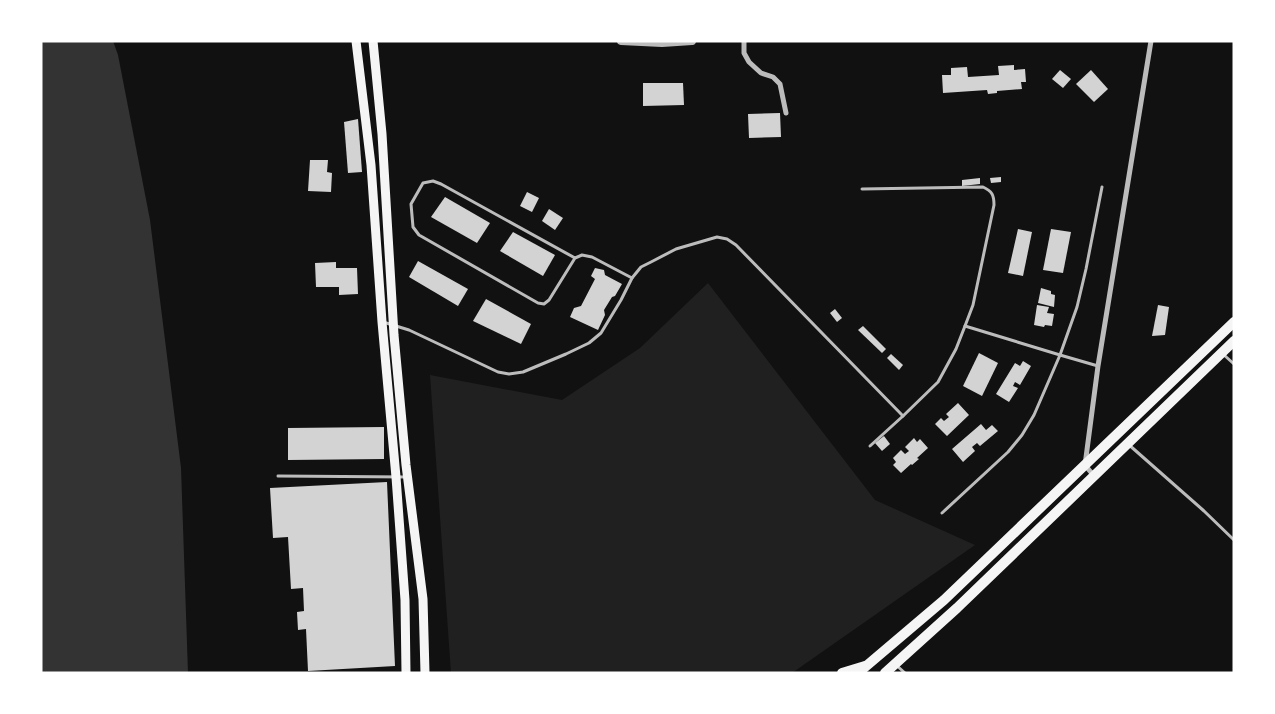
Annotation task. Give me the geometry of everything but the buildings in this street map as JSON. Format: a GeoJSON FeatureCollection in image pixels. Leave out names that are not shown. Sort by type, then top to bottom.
{"type":"FeatureCollection","features":[{"type":"Feature","properties":{"kind":"main road"},"geometry":{"type":"LineString","coordinates":[[356,41],[371,165],[382,322],[396,477],[403,572],[406,673]]}},
{"type":"Feature","properties":{"kind":"main road"},"geometry":{"type":"LineString","coordinates":[[373,41],[382,134],[393,326],[408,477],[424,599],[425,673]]}},
{"type":"Feature","properties":{"kind":"main road"},"geometry":{"type":"LineString","coordinates":[[364,106],[379,104]]}},
{"type":"Feature","properties":{"kind":"main road"},"geometry":{"type":"LineString","coordinates":[[373,196],[386,195]]}},
{"type":"Feature","properties":{"kind":"main road"},"geometry":{"type":"LineString","coordinates":[[858,673],[944,600],[1234,322]]}},
{"type":"Feature","properties":{"kind":"main road"},"geometry":{"type":"LineString","coordinates":[[885,673],[957,608],[1234,341]]}},
{"type":"Feature","properties":{"kind":"main road"},"geometry":{"type":"LineString","coordinates":[[403,572],[419,571]]}},
{"type":"Feature","properties":{"kind":"main road"},"geometry":{"type":"LineString","coordinates":[[842,673],[869,664]]}},
{"type":"Feature","properties":{"kind":"street"},"geometry":{"type":"LineString","coordinates":[[621,41],[662,43],[692,41]]}},
{"type":"Feature","properties":{"kind":"street"},"geometry":{"type":"LineString","coordinates":[[744,41],[744,53],[749,62],[762,73],[773,77],[780,84],[786,113]]}},
{"type":"Feature","properties":{"kind":"street"},"geometry":{"type":"LineString","coordinates":[[1094,476],[1085,465],[1098,366],[1151,41]]}},
{"type":"Feature","properties":{"kind":"lane"},"geometry":{"type":"LineString","coordinates":[[575,258],[442,184],[433,181],[423,183],[411,204],[412,227],[419,235],[538,303],[544,304],[549,300],[575,258],[582,255],[632,278]]}},
{"type":"Feature","properties":{"kind":"lane"},"geometry":{"type":"LineString","coordinates":[[862,190],[983,187],[991,191],[994,197],[973,305],[956,349],[938,382],[870,446]]}},
{"type":"Feature","properties":{"kind":"lane"},"geometry":{"type":"LineString","coordinates":[[942,512],[1008,452],[1022,435],[1034,415],[1060,355],[1077,307],[1102,187]]}},
{"type":"Feature","properties":{"kind":"lane"},"geometry":{"type":"LineString","coordinates":[[382,322],[409,330],[498,372],[510,374],[524,372],[589,343],[600,333],[621,300],[632,278],[641,267],[676,249],[717,237],[727,239],[736,245],[903,416]]}},
{"type":"Feature","properties":{"kind":"lane"},"geometry":{"type":"LineString","coordinates":[[966,326],[1098,366]]}},
{"type":"Feature","properties":{"kind":"lane"},"geometry":{"type":"LineString","coordinates":[[1222,353],[1234,364]]}},
{"type":"Feature","properties":{"kind":"lane"},"geometry":{"type":"LineString","coordinates":[[1128,444],[1234,540]]}},
{"type":"Feature","properties":{"kind":"lane"},"geometry":{"type":"LineString","coordinates":[[278,476],[408,477]]}},
{"type":"Feature","properties":{"kind":"lane"},"geometry":{"type":"LineString","coordinates":[[896,664],[905,673]]}},
{"type":"Feature","properties":{"kind":"shaded area"},"geometry":{"type":"Polygon","coordinates":[[[41,41],[113,41],[118,55],[150,220],[181,468],[188,673],[41,673],[41,41]]]}},
{"type":"Feature","properties":{"kind":"shaded area"},"geometry":{"type":"Polygon","coordinates":[[[708,283],[875,500],[975,545],[792,673],[451,673],[430,375],[562,400],[640,348],[708,283]]]}}]}
